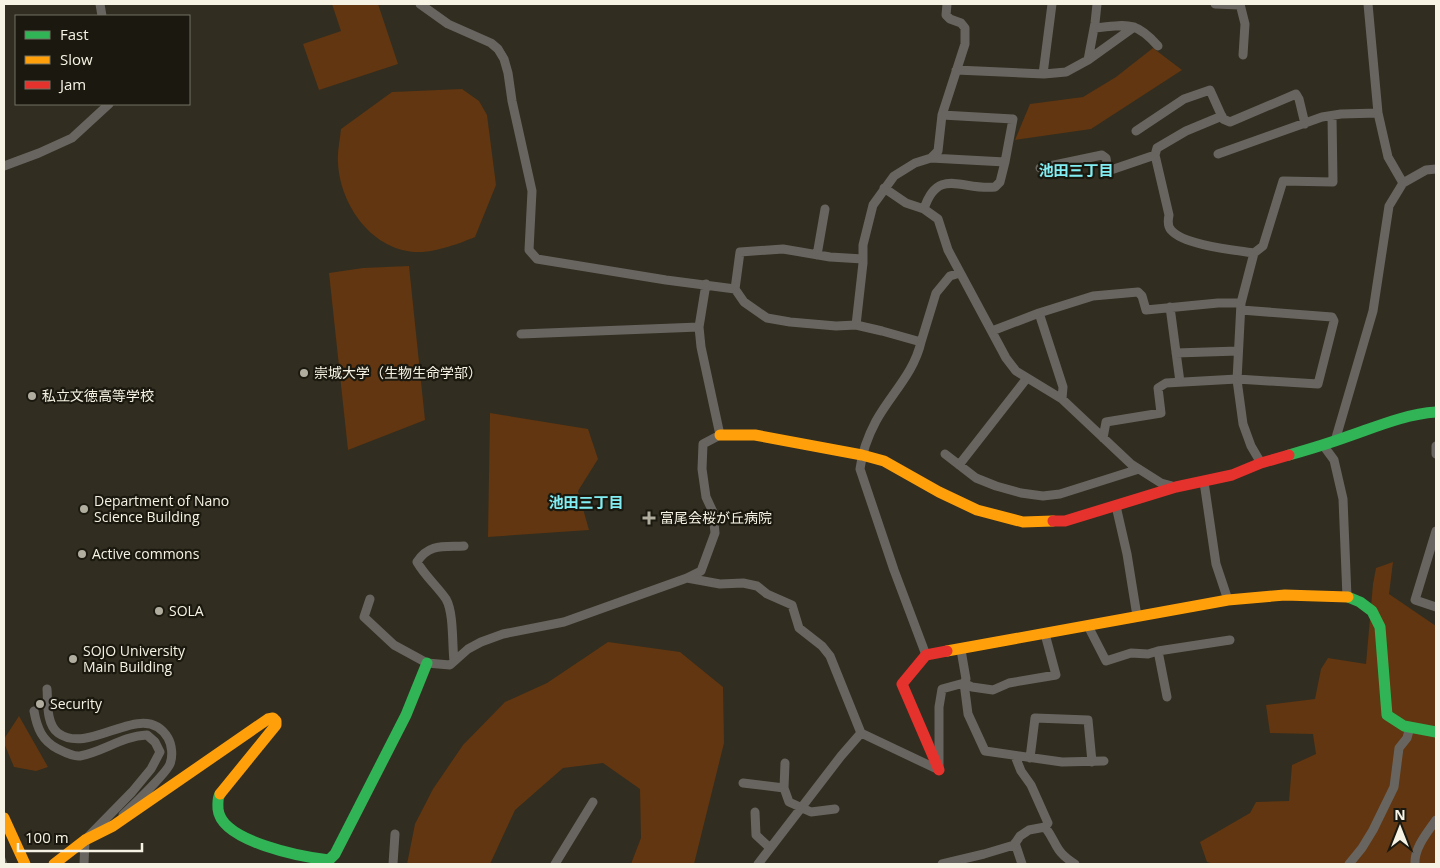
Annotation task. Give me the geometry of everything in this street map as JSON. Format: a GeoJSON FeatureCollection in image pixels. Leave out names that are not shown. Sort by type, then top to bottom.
{"type":"FeatureCollection","features":[{"type":"Feature","properties":{"kind":"street"},"geometry":{"type":"LineString","coordinates":[[420,4],[448,24],[491,43],[498,49],[504,59],[532,191],[529,250],[537,259],[659,279],[735,288]]}},
{"type":"Feature","properties":{"kind":"street"},"geometry":{"type":"LineString","coordinates":[[931,158],[938,151],[942,115],[965,44],[965,28],[961,23],[950,19],[946,15],[948,4]]}},
{"type":"Feature","properties":{"kind":"street"},"geometry":{"type":"LineString","coordinates":[[1043,74],[1052,4]]}},
{"type":"Feature","properties":{"kind":"street"},"geometry":{"type":"LineString","coordinates":[[1088,60],[1097,4]]}},
{"type":"Feature","properties":{"kind":"street"},"geometry":{"type":"LineString","coordinates":[[1215,4],[1240,4],[1245,24],[1243,55]]}},
{"type":"Feature","properties":{"kind":"street"},"geometry":{"type":"LineString","coordinates":[[1368,4],[1378,113],[1388,157],[1403,183]]}},
{"type":"Feature","properties":{"kind":"street"},"geometry":{"type":"LineString","coordinates":[[1094,28],[1125,25],[1134,27],[1145,32],[1158,46]]}},
{"type":"Feature","properties":{"kind":"street"},"geometry":{"type":"LineString","coordinates":[[956,70],[1043,74],[1066,72],[1088,60],[1134,27]]}},
{"type":"Feature","properties":{"kind":"street"},"geometry":{"type":"LineString","coordinates":[[1136,132],[1184,99],[1210,90],[1223,119],[1230,122],[1296,94],[1305,124]]}},
{"type":"Feature","properties":{"kind":"street"},"geometry":{"type":"LineString","coordinates":[[4,166],[72,138],[108,105]]}},
{"type":"Feature","properties":{"kind":"street"},"geometry":{"type":"LineString","coordinates":[[1218,154],[1332,116],[1378,113]]}},
{"type":"Feature","properties":{"kind":"street"},"geometry":{"type":"LineString","coordinates":[[924,209],[928,195],[938,185],[948,184],[995,188],[1000,182],[1005,162],[1012,119],[942,115]]}},
{"type":"Feature","properties":{"kind":"street"},"geometry":{"type":"LineString","coordinates":[[1222,116],[1186,132],[1157,148],[1155,156],[1169,215],[1168,223],[1171,230],[1186,240],[1254,253]]}},
{"type":"Feature","properties":{"kind":"street"},"geometry":{"type":"LineString","coordinates":[[1261,463],[1251,446],[1243,424],[1237,378],[1241,306],[1254,253],[1263,246],[1283,181],[1333,182],[1332,116]]}},
{"type":"Feature","properties":{"kind":"street"},"geometry":{"type":"LineString","coordinates":[[1040,168],[1102,156],[1106,158],[1108,171],[1155,156]]}},
{"type":"Feature","properties":{"kind":"street"},"geometry":{"type":"LineString","coordinates":[[856,325],[864,246],[873,205],[894,176],[915,164],[931,158],[1005,162]]}},
{"type":"Feature","properties":{"kind":"street"},"geometry":{"type":"LineString","coordinates":[[1335,441],[1373,312],[1389,206],[1403,183],[1426,170],[1436,168]]}},
{"type":"Feature","properties":{"kind":"street"},"geometry":{"type":"LineString","coordinates":[[884,188],[906,203],[924,209],[938,219],[948,250],[1006,358],[1016,371],[1062,399],[1131,464],[1162,482],[1176,487]]}},
{"type":"Feature","properties":{"kind":"street"},"geometry":{"type":"LineString","coordinates":[[817,254],[825,209]]}},
{"type":"Feature","properties":{"kind":"street"},"geometry":{"type":"LineString","coordinates":[[863,259],[783,249],[740,252],[735,288],[744,302],[767,318],[836,326],[856,325],[882,330],[921,342]]}},
{"type":"Feature","properties":{"kind":"street"},"geometry":{"type":"LineString","coordinates":[[926,655],[894,570],[860,469],[862,455],[876,421],[910,371],[936,293],[950,276],[960,273]]}},
{"type":"Feature","properties":{"kind":"street"},"geometry":{"type":"LineString","coordinates":[[706,284],[700,327],[701,347],[720,435]]}},
{"type":"Feature","properties":{"kind":"street"},"geometry":{"type":"LineString","coordinates":[[992,331],[1039,313],[1093,296],[1138,292],[1142,296],[1146,310],[1170,307],[1241,306],[1332,317],[1334,321],[1318,384],[1237,378],[1166,383],[1158,388],[1161,412],[1106,422],[1104,438]]}},
{"type":"Feature","properties":{"kind":"street"},"geometry":{"type":"LineString","coordinates":[[1170,307],[1180,382]]}},
{"type":"Feature","properties":{"kind":"street"},"geometry":{"type":"LineString","coordinates":[[1039,313],[1063,387],[1062,399]]}},
{"type":"Feature","properties":{"kind":"street"},"geometry":{"type":"LineString","coordinates":[[521,334],[700,327]]}},
{"type":"Feature","properties":{"kind":"street"},"geometry":{"type":"LineString","coordinates":[[1176,353],[1238,350]]}},
{"type":"Feature","properties":{"kind":"street"},"geometry":{"type":"LineString","coordinates":[[959,465],[1027,378]]}},
{"type":"Feature","properties":{"kind":"street"},"geometry":{"type":"LineString","coordinates":[[370,599],[364,617],[394,645],[426,663],[450,665],[468,649],[488,639],[503,634],[564,622],[687,578],[701,571],[715,533],[713,512],[706,497],[702,468],[703,444],[720,435],[755,436],[862,455],[884,461],[939,492],[977,510],[1023,522],[1065,521],[1176,487],[1232,475],[1261,463],[1323,445],[1397,419],[1418,413],[1436,412]]}},
{"type":"Feature","properties":{"kind":"street"},"geometry":{"type":"LineString","coordinates":[[1323,445],[1334,460],[1343,499],[1346,597]]}},
{"type":"Feature","properties":{"kind":"street"},"geometry":{"type":"LineString","coordinates":[[1436,446],[1436,454]]}},
{"type":"Feature","properties":{"kind":"street"},"geometry":{"type":"LineString","coordinates":[[945,454],[976,478],[1021,493],[1044,496],[1060,494],[1138,469]]}},
{"type":"Feature","properties":{"kind":"street"},"geometry":{"type":"LineString","coordinates":[[1204,482],[1216,564],[1228,600]]}},
{"type":"Feature","properties":{"kind":"street"},"geometry":{"type":"LineString","coordinates":[[1116,506],[1127,554],[1137,616]]}},
{"type":"Feature","properties":{"kind":"street"},"geometry":{"type":"LineString","coordinates":[[1436,531],[1415,600],[1436,607]]}},
{"type":"Feature","properties":{"kind":"street"},"geometry":{"type":"LineString","coordinates":[[454,661],[451,621],[447,601],[423,573],[417,562],[423,553],[437,547],[464,546]]}},
{"type":"Feature","properties":{"kind":"street"},"geometry":{"type":"LineString","coordinates":[[687,578],[707,583],[743,583],[757,586],[767,594],[792,605],[799,628],[822,646],[830,656],[861,733],[940,770]]}},
{"type":"Feature","properties":{"kind":"street"},"geometry":{"type":"LineString","coordinates":[[940,770],[902,684],[926,655],[961,650],[1021,636],[1045,634],[1228,600],[1285,595],[1346,597],[1360,602],[1372,611],[1380,627],[1387,715],[1393,721],[1410,727],[1436,732]]}},
{"type":"Feature","properties":{"kind":"street"},"geometry":{"type":"LineString","coordinates":[[1088,626],[1106,661],[1131,653],[1148,654],[1230,640]]}},
{"type":"Feature","properties":{"kind":"street"},"geometry":{"type":"LineString","coordinates":[[940,770],[938,707],[942,689],[964,682],[972,687],[993,690],[1009,683],[1056,675],[1045,634]]}},
{"type":"Feature","properties":{"kind":"street"},"geometry":{"type":"LineString","coordinates":[[961,650],[966,679],[964,682],[968,714],[985,751],[1062,762],[1104,761]]}},
{"type":"Feature","properties":{"kind":"street"},"geometry":{"type":"LineString","coordinates":[[1158,651],[1167,697]]}},
{"type":"Feature","properties":{"kind":"street"},"geometry":{"type":"LineString","coordinates":[[85,840],[113,826],[268,719],[273,718],[276,721],[276,726],[218,797],[220,818],[228,827],[239,834],[258,842],[330,863],[406,715],[426,663]]}},
{"type":"Feature","properties":{"kind":"street"},"geometry":{"type":"LineString","coordinates":[[47,689],[50,722],[57,732],[71,738],[88,738],[136,724],[150,723],[163,730],[170,741],[172,752],[170,764],[113,826]]}},
{"type":"Feature","properties":{"kind":"street"},"geometry":{"type":"LineString","coordinates":[[34,712],[36,727],[45,741],[66,754],[78,756],[134,736],[147,735],[155,742],[160,752],[150,769],[132,792],[85,840],[54,864]]}},
{"type":"Feature","properties":{"kind":"street"},"geometry":{"type":"LineString","coordinates":[[1030,758],[1035,718],[1088,720],[1092,762]]}},
{"type":"Feature","properties":{"kind":"street"},"geometry":{"type":"LineString","coordinates":[[1349,864],[1373,830],[1394,787],[1399,748],[1407,738],[1410,727]]}},
{"type":"Feature","properties":{"kind":"street"},"geometry":{"type":"LineString","coordinates":[[758,864],[861,733]]}},
{"type":"Feature","properties":{"kind":"street"},"geometry":{"type":"LineString","coordinates":[[1015,756],[1021,771],[1031,785],[1048,823],[1045,827]]}},
{"type":"Feature","properties":{"kind":"street"},"geometry":{"type":"LineString","coordinates":[[785,763],[784,788],[789,802],[811,812],[835,809]]}},
{"type":"Feature","properties":{"kind":"street"},"geometry":{"type":"LineString","coordinates":[[743,783],[784,788]]}},
{"type":"Feature","properties":{"kind":"street"},"geometry":{"type":"LineString","coordinates":[[555,864],[593,802]]}},
{"type":"Feature","properties":{"kind":"street"},"geometry":{"type":"LineString","coordinates":[[755,812],[756,836],[770,848]]}},
{"type":"Feature","properties":{"kind":"street"},"geometry":{"type":"LineString","coordinates":[[4,818],[24,864]]}},
{"type":"Feature","properties":{"kind":"street"},"geometry":{"type":"LineString","coordinates":[[1415,864],[1414,857],[1422,840],[1436,820]]}},
{"type":"Feature","properties":{"kind":"street"},"geometry":{"type":"LineString","coordinates":[[942,864],[1014,845],[1020,836],[1030,830],[1045,827]]}},
{"type":"Feature","properties":{"kind":"street"},"geometry":{"type":"LineString","coordinates":[[1045,827],[1056,848],[1064,857],[1075,864]]}},
{"type":"Feature","properties":{"kind":"street"},"geometry":{"type":"LineString","coordinates":[[393,864],[395,834]]}},
{"type":"Feature","properties":{"kind":"street"},"geometry":{"type":"LineString","coordinates":[[84,864],[85,840]]}},
{"type":"Feature","properties":{"kind":"street"},"geometry":{"type":"LineString","coordinates":[[1015,843],[1022,864]]}},
{"type":"Feature","properties":{"kind":"shaded area"},"geometry":{"type":"Polygon","coordinates":[[[332,4],[378,4],[398,64],[319,90],[303,44],[341,31],[332,4]]]}},
{"type":"Feature","properties":{"kind":"shaded area"},"geometry":{"type":"Polygon","coordinates":[[[1153,48],[1182,70],[1091,129],[1015,140],[1030,104],[1083,97],[1116,77],[1153,48]]]}},
{"type":"Feature","properties":{"kind":"shaded area"},"geometry":{"type":"Polygon","coordinates":[[[462,89],[479,101],[487,115],[496,185],[475,237],[448,247],[426,252],[403,250],[388,245],[374,236],[362,224],[345,195],[338,163],[341,129],[392,92],[462,89]]]}},
{"type":"Feature","properties":{"kind":"shaded area"},"geometry":{"type":"Polygon","coordinates":[[[409,266],[425,420],[348,450],[329,273],[363,268],[409,266]]]}},
{"type":"Feature","properties":{"kind":"shaded area"},"geometry":{"type":"Polygon","coordinates":[[[490,413],[588,429],[598,459],[578,491],[589,530],[488,537],[490,413]]]}},
{"type":"Feature","properties":{"kind":"shaded area"},"geometry":{"type":"Polygon","coordinates":[[[1393,562],[1389,594],[1436,626],[1436,864],[1214,864],[1207,862],[1200,842],[1250,813],[1256,802],[1289,801],[1292,765],[1316,754],[1313,734],[1270,733],[1266,705],[1315,699],[1321,669],[1328,658],[1366,664],[1376,568],[1393,562]]]}},
{"type":"Feature","properties":{"kind":"shaded area"},"geometry":{"type":"Polygon","coordinates":[[[608,642],[680,652],[723,687],[724,743],[694,864],[631,864],[641,838],[640,789],[603,763],[563,768],[515,810],[490,864],[407,864],[415,824],[433,789],[463,745],[505,702],[547,683],[608,642]]]}},
{"type":"Feature","properties":{"kind":"shaded area"},"geometry":{"type":"Polygon","coordinates":[[[19,716],[48,767],[36,771],[14,767],[4,739],[19,716]]]}},
{"type":"Feature","properties":{"kind":"railway"},"geometry":{"type":"LineString","coordinates":[[4,858],[6,864]]}},
{"type":"Feature","properties":{"kind":"traffic: fast"},"geometry":{"type":"LineString","coordinates":[[1289,455],[1403,418],[1436,412]]}},
{"type":"Feature","properties":{"kind":"traffic: fast"},"geometry":{"type":"LineString","coordinates":[[1348,597],[1360,602],[1372,611],[1380,627],[1387,715],[1404,726],[1436,732]]}},
{"type":"Feature","properties":{"kind":"traffic: fast"},"geometry":{"type":"LineString","coordinates":[[220,794],[218,809],[223,821],[233,830],[265,846],[329,860],[335,854],[406,715],[427,663]]}},
{"type":"Feature","properties":{"kind":"traffic: slow"},"geometry":{"type":"LineString","coordinates":[[720,435],[755,435],[862,455],[884,461],[939,492],[977,510],[1023,522],[1053,521]]}},
{"type":"Feature","properties":{"kind":"traffic: slow"},"geometry":{"type":"LineString","coordinates":[[947,651],[1228,600],[1285,595],[1348,597]]}},
{"type":"Feature","properties":{"kind":"traffic: slow"},"geometry":{"type":"LineString","coordinates":[[54,864],[85,840],[113,826],[268,719],[273,718],[276,721],[276,725],[220,794]]}},
{"type":"Feature","properties":{"kind":"traffic: slow"},"geometry":{"type":"LineString","coordinates":[[4,818],[25,864]]}},
{"type":"Feature","properties":{"kind":"traffic: jam"},"geometry":{"type":"LineString","coordinates":[[1053,521],[1065,521],[1176,487],[1232,475],[1261,463],[1289,455]]}},
{"type":"Feature","properties":{"kind":"traffic: jam"},"geometry":{"type":"LineString","coordinates":[[939,770],[902,684],[926,655],[947,651]]}},
{"type":"Feature","properties":{"kind":"place","name":"崇城大学（生物生命学部）"},"geometry":{"type":"Point","coordinates":[304,373]}},
{"type":"Feature","properties":{"kind":"place","name":"私立文徳高等学校"},"geometry":{"type":"Point","coordinates":[32,396]}},
{"type":"Feature","properties":{"kind":"place","name":"Department of Nano Science Building"},"geometry":{"type":"Point","coordinates":[84,509]}},
{"type":"Feature","properties":{"kind":"place","name":"富尾会桜が丘病院"},"geometry":{"type":"Point","coordinates":[649,518]}},
{"type":"Feature","properties":{"kind":"place","name":"Active commons"},"geometry":{"type":"Point","coordinates":[82,554]}},
{"type":"Feature","properties":{"kind":"place","name":"SOLA"},"geometry":{"type":"Point","coordinates":[159,611]}},
{"type":"Feature","properties":{"kind":"place","name":"SOJO University Main Building"},"geometry":{"type":"Point","coordinates":[73,659]}},
{"type":"Feature","properties":{"kind":"place","name":"Security"},"geometry":{"type":"Point","coordinates":[40,704]}},
{"type":"Feature","properties":{"kind":"district","name":"池田三丁目"},"geometry":{"type":"Point","coordinates":[1076,171]}},
{"type":"Feature","properties":{"kind":"district","name":"池田三丁目"},"geometry":{"type":"Point","coordinates":[586,503]}}]}
